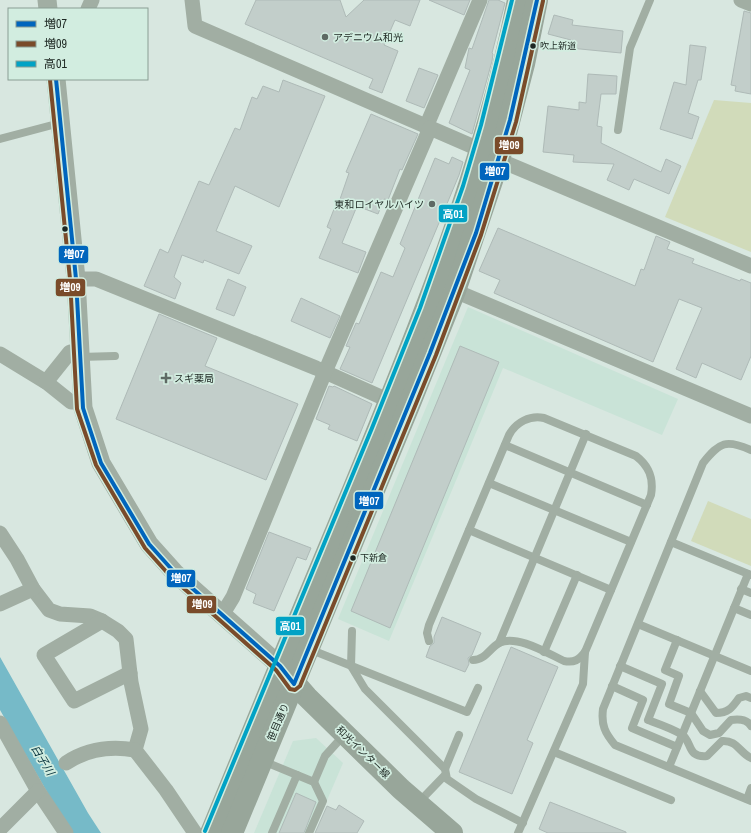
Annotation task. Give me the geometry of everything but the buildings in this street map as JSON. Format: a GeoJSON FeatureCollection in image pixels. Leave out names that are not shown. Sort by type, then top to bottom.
{"type":"FeatureCollection","features":[{"type":"Feature","properties":{"kind":"main road","name":"笹目通り"},"geometry":{"type":"LineString","coordinates":[[232,833],[455,291],[490,155],[501,76],[518,0]]}},
{"type":"Feature","properties":{"kind":"main road","name":"笹目通り"},"geometry":{"type":"LineString","coordinates":[[211,833],[490,155],[524,64],[537,0]]}},
{"type":"Feature","properties":{"kind":"main road","name":"和光インター線"},"geometry":{"type":"LineString","coordinates":[[280,666],[294,684],[344,734],[418,804],[452,833]]}},
{"type":"Feature","properties":{"kind":"street"},"geometry":{"type":"LineString","coordinates":[[192,0],[195,26],[490,155],[751,266]]}},
{"type":"Feature","properties":{"kind":"street"},"geometry":{"type":"LineString","coordinates":[[222,615],[233,597],[480,0]]}},
{"type":"Feature","properties":{"kind":"street"},"geometry":{"type":"LineString","coordinates":[[741,0],[751,4]]}},
{"type":"Feature","properties":{"kind":"street"},"geometry":{"type":"LineString","coordinates":[[56,80],[76,279],[83,402],[91,436],[101,463],[149,544],[176,573],[280,666]]}},
{"type":"Feature","properties":{"kind":"street"},"geometry":{"type":"LineString","coordinates":[[76,279],[96,279],[325,372],[390,401]]}},
{"type":"Feature","properties":{"kind":"street"},"geometry":{"type":"LineString","coordinates":[[455,291],[751,416]]}},
{"type":"Feature","properties":{"kind":"street"},"geometry":{"type":"LineString","coordinates":[[46,382],[70,352],[80,354]]}},
{"type":"Feature","properties":{"kind":"street"},"geometry":{"type":"LineString","coordinates":[[0,354],[46,382],[71,402],[83,402]]}},
{"type":"Feature","properties":{"kind":"street"},"geometry":{"type":"LineString","coordinates":[[0,533],[18,559],[33,589],[49,610],[60,614],[90,616],[102,621],[118,631],[126,639],[130,673],[141,729],[135,750]]}},
{"type":"Feature","properties":{"kind":"street"},"geometry":{"type":"LineString","coordinates":[[0,604],[33,589]]}},
{"type":"Feature","properties":{"kind":"street"},"geometry":{"type":"LineString","coordinates":[[102,621],[44,655],[74,701],[130,673]]}},
{"type":"Feature","properties":{"kind":"street"},"geometry":{"type":"LineString","coordinates":[[0,723],[38,791],[66,833]]}},
{"type":"Feature","properties":{"kind":"street"},"geometry":{"type":"LineString","coordinates":[[66,762],[95,750],[121,748],[135,750],[166,790],[195,833]]}},
{"type":"Feature","properties":{"kind":"street"},"geometry":{"type":"LineString","coordinates":[[0,828],[38,791]]}},
{"type":"Feature","properties":{"kind":"lane"},"geometry":{"type":"LineString","coordinates":[[618,130],[630,48],[650,0]]}},
{"type":"Feature","properties":{"kind":"lane"},"geometry":{"type":"LineString","coordinates":[[0,139],[60,123]]}},
{"type":"Feature","properties":{"kind":"lane"},"geometry":{"type":"LineString","coordinates":[[80,354],[115,356]]}},
{"type":"Feature","properties":{"kind":"lane"},"geometry":{"type":"LineString","coordinates":[[429,641],[427,632],[429,625],[505,445],[516,425],[526,420],[538,417],[551,420],[636,456],[645,462],[653,483],[647,505],[585,652],[579,659],[572,662],[513,640],[499,643]]}},
{"type":"Feature","properties":{"kind":"lane"},"geometry":{"type":"LineString","coordinates":[[473,660],[483,658],[499,643],[586,434]]}},
{"type":"Feature","properties":{"kind":"lane"},"geometry":{"type":"LineString","coordinates":[[751,450],[737,444],[726,442],[714,449],[703,463],[612,686],[603,709],[601,721],[606,734],[615,745],[749,800],[751,788]]}},
{"type":"Feature","properties":{"kind":"lane"},"geometry":{"type":"LineString","coordinates":[[505,445],[647,505]]}},
{"type":"Feature","properties":{"kind":"lane"},"geometry":{"type":"LineString","coordinates":[[489,483],[631,542]]}},
{"type":"Feature","properties":{"kind":"lane"},"geometry":{"type":"LineString","coordinates":[[469,530],[611,590]]}},
{"type":"Feature","properties":{"kind":"lane"},"geometry":{"type":"LineString","coordinates":[[669,767],[741,589],[749,574],[671,542]]}},
{"type":"Feature","properties":{"kind":"lane"},"geometry":{"type":"LineString","coordinates":[[544,652],[577,576]]}},
{"type":"Feature","properties":{"kind":"lane"},"geometry":{"type":"LineString","coordinates":[[741,589],[751,593]]}},
{"type":"Feature","properties":{"kind":"lane"},"geometry":{"type":"LineString","coordinates":[[734,608],[751,615]]}},
{"type":"Feature","properties":{"kind":"lane"},"geometry":{"type":"LineString","coordinates":[[638,624],[751,670]]}},
{"type":"Feature","properties":{"kind":"lane"},"geometry":{"type":"LineString","coordinates":[[352,631],[351,666],[365,689],[445,772],[451,783],[470,795],[523,823]]}},
{"type":"Feature","properties":{"kind":"lane"},"geometry":{"type":"LineString","coordinates":[[677,640],[665,670],[679,676],[669,704],[691,713],[703,731],[710,735],[719,733],[731,720],[739,719],[749,723],[751,726]]}},
{"type":"Feature","properties":{"kind":"lane"},"geometry":{"type":"LineString","coordinates":[[308,649],[467,712],[478,688]]}},
{"type":"Feature","properties":{"kind":"lane"},"geometry":{"type":"LineString","coordinates":[[518,833],[584,684],[585,652]]}},
{"type":"Feature","properties":{"kind":"lane"},"geometry":{"type":"LineString","coordinates":[[620,666],[662,684],[648,720],[683,734],[691,751],[700,757],[707,756],[722,741],[730,741],[737,744],[745,755],[751,758]]}},
{"type":"Feature","properties":{"kind":"lane"},"geometry":{"type":"LineString","coordinates":[[612,686],[643,700],[632,728],[677,747]]}},
{"type":"Feature","properties":{"kind":"lane"},"geometry":{"type":"LineString","coordinates":[[700,691],[716,713],[724,713],[731,709],[738,698],[746,696],[751,698]]}},
{"type":"Feature","properties":{"kind":"lane"},"geometry":{"type":"LineString","coordinates":[[314,782],[325,756],[344,734]]}},
{"type":"Feature","properties":{"kind":"lane"},"geometry":{"type":"LineString","coordinates":[[418,804],[445,772],[459,735]]}},
{"type":"Feature","properties":{"kind":"lane"},"geometry":{"type":"LineString","coordinates":[[554,752],[671,800]]}},
{"type":"Feature","properties":{"kind":"lane"},"geometry":{"type":"LineString","coordinates":[[262,760],[314,782],[322,801],[309,833]]}},
{"type":"Feature","properties":{"kind":"lane"},"geometry":{"type":"LineString","coordinates":[[272,833],[297,775]]}},
{"type":"Feature","properties":{"kind":"shaded area"},"geometry":{"type":"Polygon","coordinates":[[[714,100],[751,103],[751,252],[665,217],[714,100]]]}},
{"type":"Feature","properties":{"kind":"shaded area"},"geometry":{"type":"Polygon","coordinates":[[[468,307],[678,399],[662,435],[503,368],[389,641],[338,619],[468,307]]]}},
{"type":"Feature","properties":{"kind":"shaded area"},"geometry":{"type":"Polygon","coordinates":[[[708,501],[751,519],[751,566],[691,541],[708,501]]]}},
{"type":"Feature","properties":{"kind":"shaded area"},"geometry":{"type":"Polygon","coordinates":[[[316,738],[343,763],[313,833],[254,833],[293,741],[316,738]]]}},
{"type":"Feature","properties":{"kind":"water","name":"白子川"},"geometry":{"type":"Polygon","coordinates":[[[0,657],[88,813],[101,833],[71,833],[0,710],[0,657]]]}},
{"type":"Feature","properties":{"kind":"transit line","name":"高01"},"geometry":{"type":"LineString","coordinates":[[205,831],[372,428],[420,308],[463,186],[481,125],[512,0]]}},
{"type":"Feature","properties":{"kind":"transit line","name":"増07"},"geometry":{"type":"LineString","coordinates":[[56,80],[76,279],[83,408],[101,463],[149,544],[175,573],[280,666],[294,684],[430,353],[476,233],[510,120],[537,0]]}},
{"type":"Feature","properties":{"kind":"transit line","name":"増09"},"geometry":{"type":"LineString","coordinates":[[50,80],[70,279],[77,409],[96,465],[145,548],[171,577],[276,670],[290,689],[295,690],[300,686],[436,355],[481,235],[516,122],[543,1]]}},
{"type":"Feature","properties":{"kind":"place","name":"アデニウム和光"},"geometry":{"type":"Point","coordinates":[325,37]}},
{"type":"Feature","properties":{"kind":"place","name":"吹上新道"},"geometry":{"type":"Point","coordinates":[533,46]}},
{"type":"Feature","properties":{"kind":"place","name":"東和ロイヤルハイツ"},"geometry":{"type":"Point","coordinates":[432,204]}},
{"type":"Feature","properties":{"kind":"place","name":"スギ薬局"},"geometry":{"type":"Point","coordinates":[166,378]}},
{"type":"Feature","properties":{"kind":"place","name":"下新倉"},"geometry":{"type":"Point","coordinates":[353,558]}}]}
